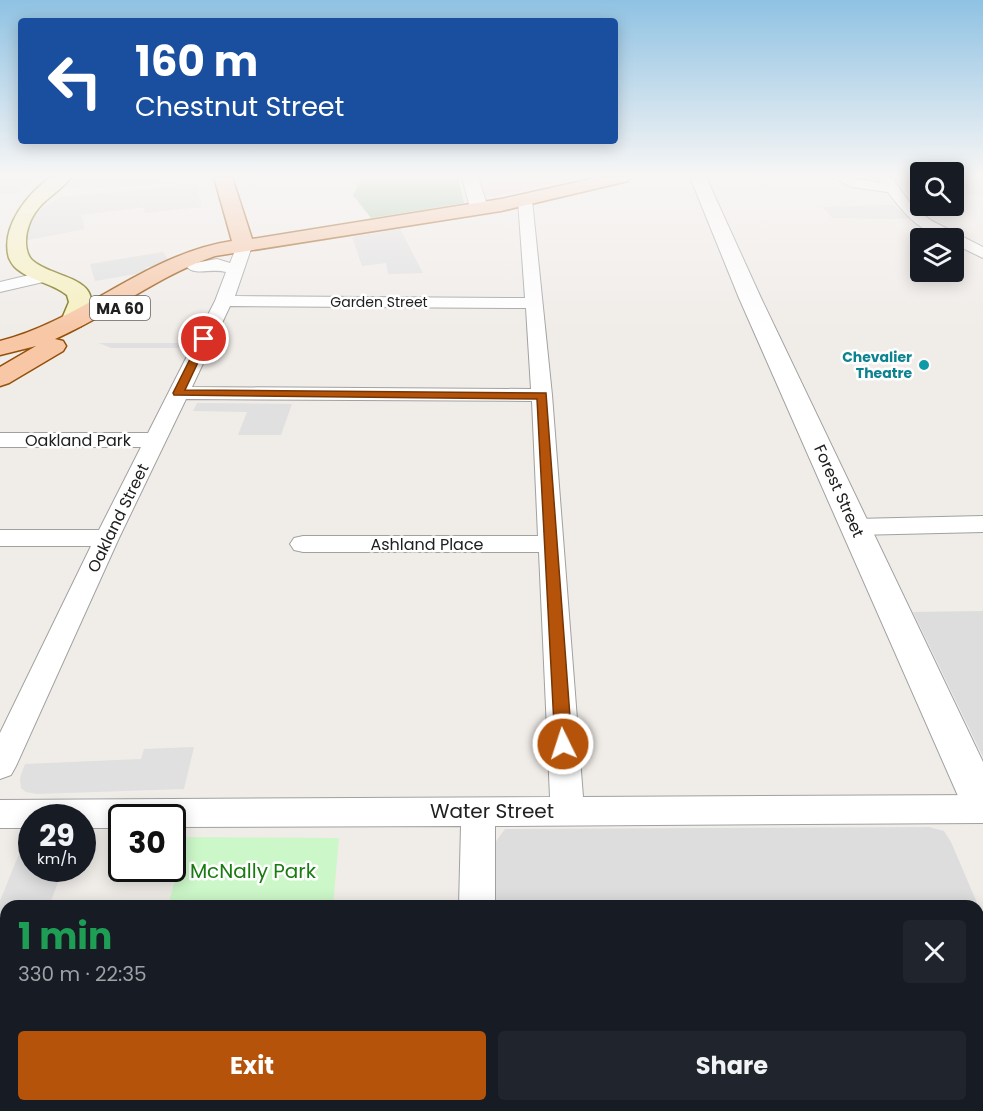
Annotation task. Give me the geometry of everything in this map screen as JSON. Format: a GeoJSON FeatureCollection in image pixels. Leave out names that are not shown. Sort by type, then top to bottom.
{"type":"FeatureCollection","features":[{"type":"Feature","properties":{"kind":"main road"},"geometry":{"type":"LineString","coordinates":[[3,229],[1,233],[3,243],[20,263],[70,287],[79,295],[79,306],[73,321]]}},
{"type":"Feature","properties":{"kind":"main road"},"geometry":{"type":"LineString","coordinates":[[239,229],[244,246]]}},
{"type":"Feature","properties":{"kind":"main road","name":"MA 60"},"geometry":{"type":"LineString","coordinates":[[0,348],[41,338],[168,268],[223,247],[244,246],[350,229]]}},
{"type":"Feature","properties":{"kind":"main road","name":"MA 60"},"geometry":{"type":"LineString","coordinates":[[0,378],[195,267],[244,246]]}},
{"type":"Feature","properties":{"kind":"street"},"geometry":{"type":"LineString","coordinates":[[528,229],[542,395],[567,811]]}},
{"type":"Feature","properties":{"kind":"street","name":"Forest Street"},"geometry":{"type":"LineString","coordinates":[[721,229],[983,807]]}},
{"type":"Feature","properties":{"kind":"street"},"geometry":{"type":"LineString","coordinates":[[937,229],[983,253]]}},
{"type":"Feature","properties":{"kind":"street"},"geometry":{"type":"LineString","coordinates":[[965,242],[983,242]]}},
{"type":"Feature","properties":{"kind":"street","name":"Oakland Street"},"geometry":{"type":"LineString","coordinates":[[0,766],[107,538],[224,301],[244,246]]}},
{"type":"Feature","properties":{"kind":"street"},"geometry":{"type":"LineString","coordinates":[[195,267],[217,264],[235,270]]}},
{"type":"Feature","properties":{"kind":"street"},"geometry":{"type":"LineString","coordinates":[[0,287],[46,276]]}},
{"type":"Feature","properties":{"kind":"street","name":"Garden Street"},"geometry":{"type":"LineString","coordinates":[[224,301],[535,303]]}},
{"type":"Feature","properties":{"kind":"street"},"geometry":{"type":"LineString","coordinates":[[178,393],[542,395]]}},
{"type":"Feature","properties":{"kind":"street","name":"Oakland Park"},"geometry":{"type":"LineString","coordinates":[[0,440],[155,440]]}},
{"type":"Feature","properties":{"kind":"street"},"geometry":{"type":"LineString","coordinates":[[855,527],[983,524]]}},
{"type":"Feature","properties":{"kind":"street"},"geometry":{"type":"LineString","coordinates":[[0,538],[107,538]]}},
{"type":"Feature","properties":{"kind":"street","name":"Ashland Place"},"geometry":{"type":"LineString","coordinates":[[303,544],[551,544]]}},
{"type":"Feature","properties":{"kind":"street","name":"Water Street"},"geometry":{"type":"LineString","coordinates":[[0,814],[983,807]]}},
{"type":"Feature","properties":{"kind":"street"},"geometry":{"type":"LineString","coordinates":[[477,900],[478,811]]}},
{"type":"Feature","properties":{"kind":"shaded area"},"geometry":{"type":"Polygon","coordinates":[[[22,229],[85,229],[18,242],[22,229]]]}},
{"type":"Feature","properties":{"kind":"shaded area"},"geometry":{"type":"Polygon","coordinates":[[[400,229],[423,273],[388,274],[386,263],[362,266],[352,237],[400,229]]]}},
{"type":"Feature","properties":{"kind":"shaded area"},"geometry":{"type":"Polygon","coordinates":[[[163,252],[169,261],[156,267],[146,267],[147,272],[95,281],[90,264],[163,252]]]}},
{"type":"Feature","properties":{"kind":"shaded area"},"geometry":{"type":"Polygon","coordinates":[[[99,343],[186,343],[183,348],[111,348],[99,343]]]}},
{"type":"Feature","properties":{"kind":"shaded area"},"geometry":{"type":"Polygon","coordinates":[[[197,403],[292,404],[281,435],[238,435],[247,412],[193,411],[197,403]]]}},
{"type":"Feature","properties":{"kind":"shaded area"},"geometry":{"type":"Polygon","coordinates":[[[983,611],[983,757],[913,612],[983,611]]]}},
{"type":"Feature","properties":{"kind":"shaded area"},"geometry":{"type":"Polygon","coordinates":[[[194,747],[184,789],[37,794],[26,792],[21,788],[20,778],[25,764],[141,759],[144,749],[194,747]]]}},
{"type":"Feature","properties":{"kind":"shaded area"},"geometry":{"type":"Polygon","coordinates":[[[929,827],[944,831],[976,900],[489,900],[488,852],[505,829],[929,827]]]}},
{"type":"Feature","properties":{"kind":"shaded area"},"geometry":{"type":"Polygon","coordinates":[[[18,856],[18,882],[58,882],[51,900],[0,900],[18,856]]]}},
{"type":"Feature","properties":{"kind":"green space","name":"McNally Park"},"geometry":{"type":"Polygon","coordinates":[[[186,837],[339,838],[334,900],[170,900],[174,882],[186,882],[186,837]]]}},
{"type":"Feature","properties":{"kind":"place","name":"Chevalier Theatre"},"geometry":{"type":"Point","coordinates":[924,365]}},
{"type":"Feature","properties":{"kind":"route"},"geometry":{"type":"LineString","coordinates":[[204,339],[178,393],[542,395],[563,744]]}}]}
